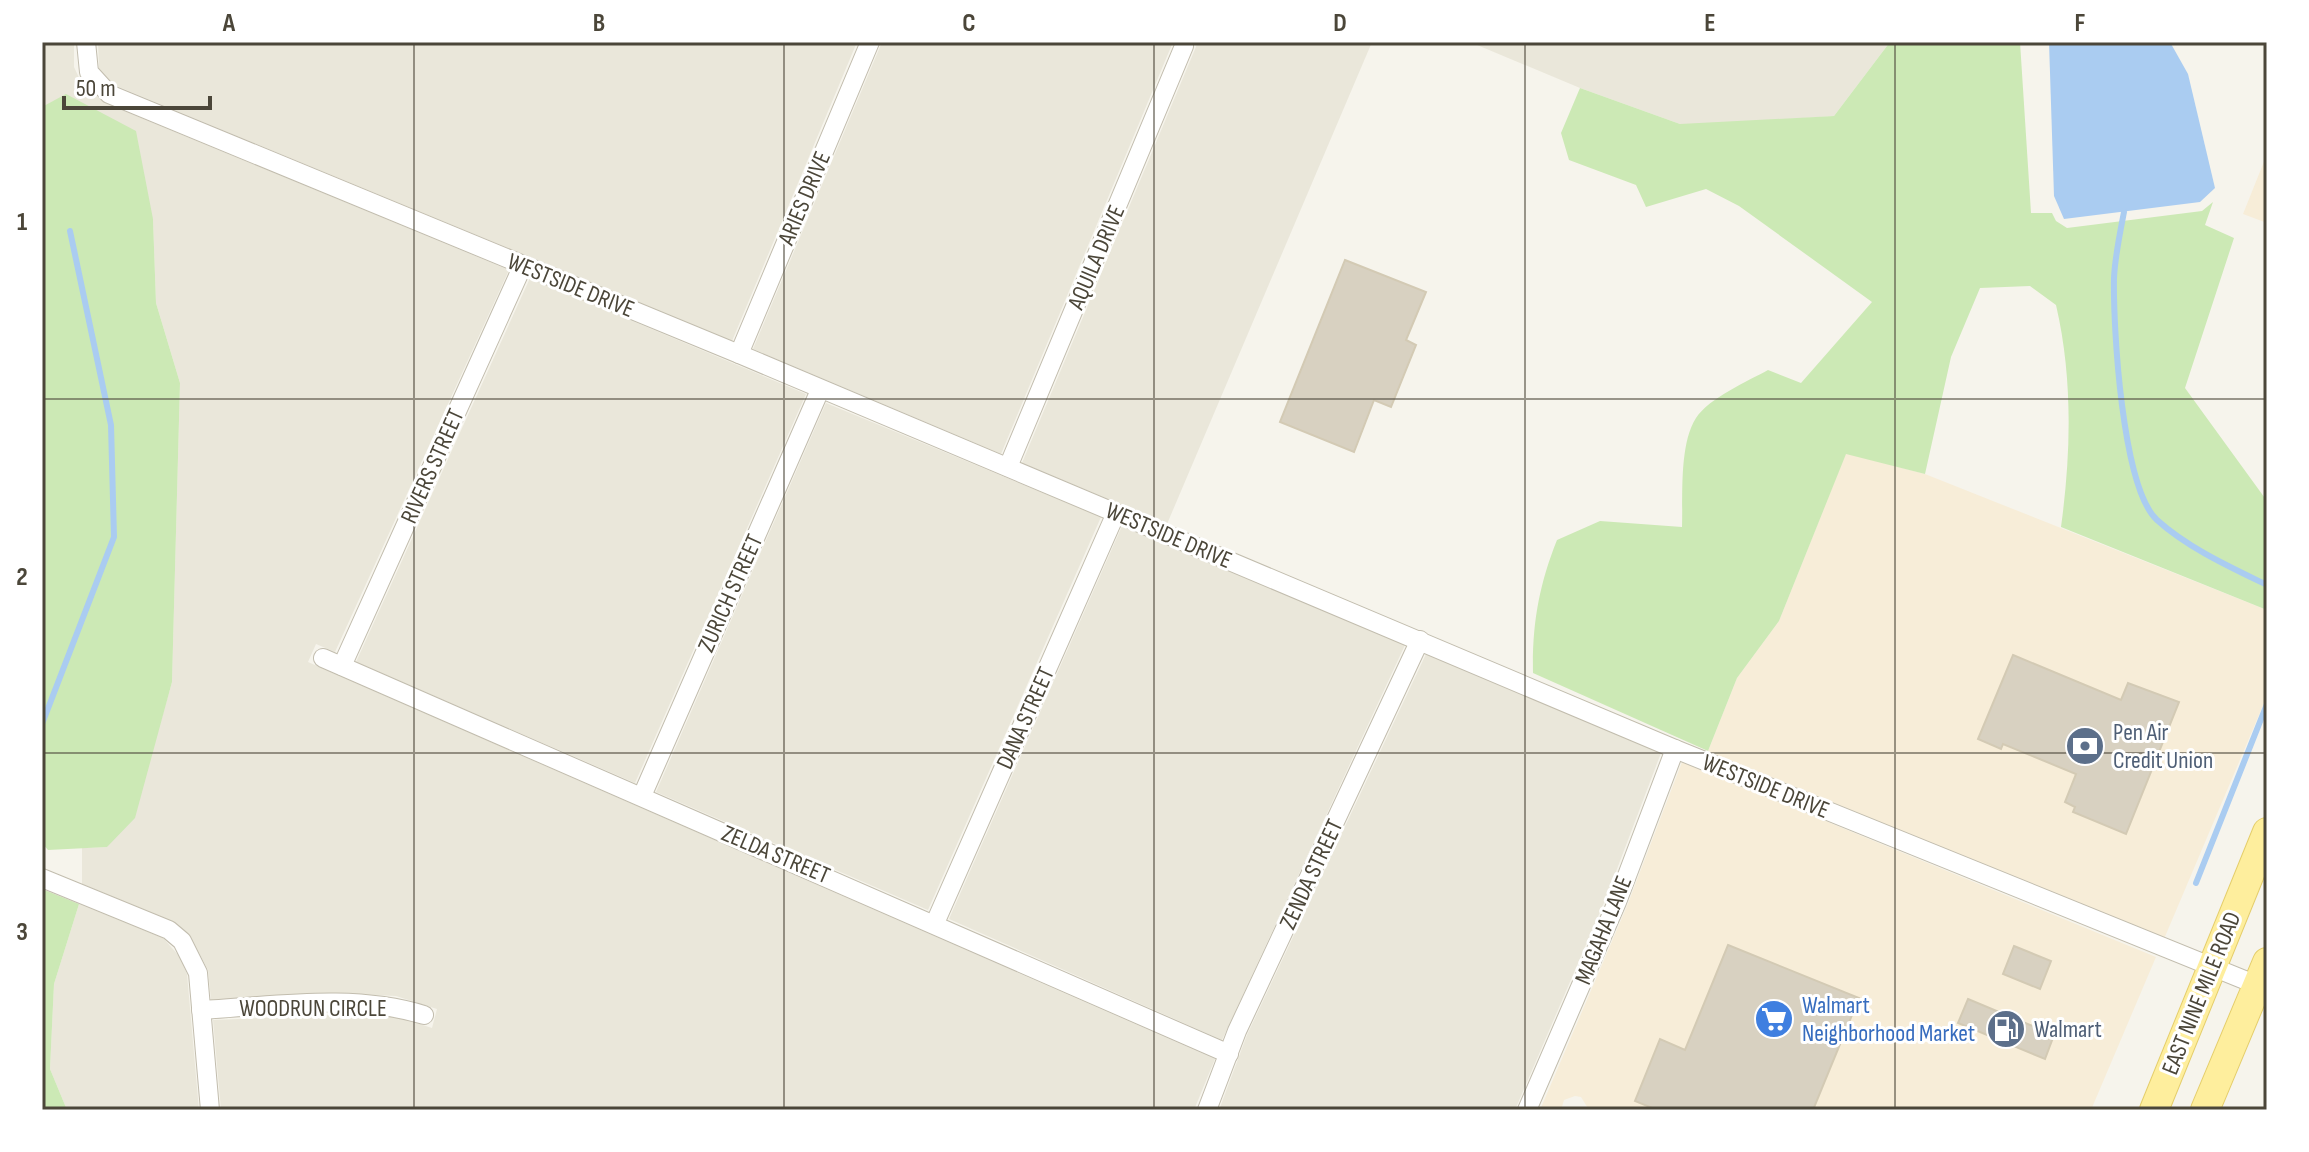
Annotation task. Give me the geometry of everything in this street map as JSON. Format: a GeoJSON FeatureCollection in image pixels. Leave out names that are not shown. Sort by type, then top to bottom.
{"type":"FeatureCollection","features":[{"type":"Feature","properties":{"kind":"main road","name":"EAST NINE MILE ROAD"},"geometry":{"type":"LineString","coordinates":[[2154,1110],[2267,832]]}},
{"type":"Feature","properties":{"kind":"main road","name":"EAST NINE MILE ROAD"},"geometry":{"type":"LineString","coordinates":[[2205,1110],[2262,974]]}},
{"type":"Feature","properties":{"kind":"main road"},"geometry":{"type":"LineString","coordinates":[[2168,1110],[2190,1022]]}},
{"type":"Feature","properties":{"kind":"street","name":"WESTSIDE DRIVE"},"geometry":{"type":"LineString","coordinates":[[86,42],[89,72],[109,94],[739,354],[1675,749],[2211,969],[2262,974]]}},
{"type":"Feature","properties":{"kind":"street","name":"ARIES DRIVE"},"geometry":{"type":"LineString","coordinates":[[739,354],[870,42]]}},
{"type":"Feature","properties":{"kind":"street","name":"AQUILA DRIVE"},"geometry":{"type":"LineString","coordinates":[[1008,467],[1184,46]]}},
{"type":"Feature","properties":{"kind":"street","name":"RIVERS STREET"},"geometry":{"type":"LineString","coordinates":[[342,666],[523,265]]}},
{"type":"Feature","properties":{"kind":"street","name":"ZURICH STREET"},"geometry":{"type":"LineString","coordinates":[[642,796],[820,390]]}},
{"type":"Feature","properties":{"kind":"street","name":"DANA STREET"},"geometry":{"type":"LineString","coordinates":[[935,923],[1116,513]]}},
{"type":"Feature","properties":{"kind":"street","name":"ZENDA STREET"},"geometry":{"type":"LineString","coordinates":[[1207,1110],[1229,1054],[1420,640]]}},
{"type":"Feature","properties":{"kind":"street","name":"ZELDA STREET"},"geometry":{"type":"LineString","coordinates":[[323,658],[1229,1054]]}},
{"type":"Feature","properties":{"kind":"street","name":"MAGAHA LANE"},"geometry":{"type":"LineString","coordinates":[[1527,1110],[1617,902],[1629,861],[1675,749]]}},
{"type":"Feature","properties":{"kind":"street"},"geometry":{"type":"LineString","coordinates":[[42,878],[169,930],[182,941],[198,973],[210,1110]]}},
{"type":"Feature","properties":{"kind":"street","name":"WOODRUN CIRCLE"},"geometry":{"type":"LineString","coordinates":[[201,1010],[353,1004],[393,1006],[424,1015]]}},
{"type":"Feature","properties":{"kind":"shaded area"},"geometry":{"type":"Polygon","coordinates":[[[42,42],[74,42],[74,67],[81,82],[105,103],[509,270],[335,652],[316,644],[308,662],[1215,1059],[1194,1110],[221,1110],[213,1020],[392,1015],[432,1028],[437,1009],[396,996],[353,994],[211,1000],[208,970],[189,934],[172,921],[82,884],[82,848],[107,847],[154,745],[172,682],[180,383],[156,303],[153,219],[42,107],[42,42]]]}},
{"type":"Feature","properties":{"kind":"shaded area"},"geometry":{"type":"Polygon","coordinates":[[[98,42],[857,42],[732,341],[114,85],[99,69],[98,42]]]}},
{"type":"Feature","properties":{"kind":"shaded area"},"geometry":{"type":"Polygon","coordinates":[[[882,42],[1173,42],[1001,454],[753,349],[882,42]]]}},
{"type":"Feature","properties":{"kind":"shaded area"},"geometry":{"type":"Polygon","coordinates":[[[1198,42],[1372,42],[1167,524],[1022,463],[1198,42]]]}},
{"type":"Feature","properties":{"kind":"shaded area"},"geometry":{"type":"Polygon","coordinates":[[[1470,42],[1890,42],[1834,116],[1699,125],[1680,124],[1580,88],[1470,42]]]}},
{"type":"Feature","properties":{"kind":"shaded area"},"geometry":{"type":"Polygon","coordinates":[[[2267,154],[2267,223],[2243,214],[2267,154]]]}},
{"type":"Feature","properties":{"kind":"shaded area"},"geometry":{"type":"Polygon","coordinates":[[[530,278],[806,394],[635,783],[356,662],[530,278]]]}},
{"type":"Feature","properties":{"kind":"shaded area"},"geometry":{"type":"Polygon","coordinates":[[[826,403],[1101,517],[928,910],[656,792],[826,403]]]}},
{"type":"Feature","properties":{"kind":"shaded area"},"geometry":{"type":"Polygon","coordinates":[[[1846,453],[1925,474],[2267,610],[2267,696],[2164,939],[1708,751],[1737,678],[1779,621],[1846,453]]]}},
{"type":"Feature","properties":{"kind":"shaded area"},"geometry":{"type":"Polygon","coordinates":[[[1122,526],[1405,645],[1222,1040],[949,919],[1122,526]]]}},
{"type":"Feature","properties":{"kind":"shaded area"},"geometry":{"type":"Polygon","coordinates":[[[1426,654],[1661,753],[1606,898],[1515,1110],[1219,1110],[1247,1035],[1426,654]]]}},
{"type":"Feature","properties":{"kind":"shaded area"},"geometry":{"type":"Polygon","coordinates":[[[1682,762],[2156,957],[2091,1110],[1589,1110],[1581,1097],[1575,1096],[1564,1100],[1561,1110],[1540,1110],[1627,906],[1682,762]]]}},
{"type":"Feature","properties":{"kind":"shaded area"},"geometry":{"type":"Polygon","coordinates":[[[79,904],[163,938],[180,957],[187,974],[199,1110],[67,1110],[50,1069],[54,984],[79,904]]]}},
{"type":"Feature","properties":{"kind":"green space"},"geometry":{"type":"Polygon","coordinates":[[[1890,42],[2020,42],[2031,213],[2052,213],[2056,221],[2067,228],[2202,211],[2213,202],[2205,225],[2234,238],[2185,388],[2267,501],[2267,610],[2061,527],[2069,416],[2062,333],[2056,305],[2030,286],[1980,288],[1951,357],[1925,474],[1846,454],[1779,621],[1737,678],[1708,751],[1533,673],[1538,605],[1557,540],[1600,521],[1682,527],[1683,471],[1687,442],[1696,418],[1729,391],[1768,370],[1801,383],[1872,302],[1739,206],[1706,189],[1646,207],[1636,185],[1569,160],[1561,133],[1580,88],[1680,124],[1834,116],[1890,42]]]}},
{"type":"Feature","properties":{"kind":"green space"},"geometry":{"type":"Polygon","coordinates":[[[66,94],[136,131],[153,219],[156,303],[180,383],[172,682],[135,818],[107,847],[48,850],[42,843],[42,107],[66,94]]]}},
{"type":"Feature","properties":{"kind":"green space"},"geometry":{"type":"Polygon","coordinates":[[[42,889],[79,904],[54,984],[50,1069],[67,1110],[42,1110],[42,889]]]}},
{"type":"Feature","properties":{"kind":"water"},"geometry":{"type":"Polygon","coordinates":[[[2049,42],[2170,42],[2188,74],[2215,188],[2200,202],[2064,219],[2054,196],[2049,42]]]}},
{"type":"Feature","properties":{"kind":"building"},"geometry":{"type":"Polygon","coordinates":[[[1345,260],[1426,292],[1406,340],[1416,345],[1391,407],[1374,400],[1354,452],[1280,422],[1345,260]]]}},
{"type":"Feature","properties":{"kind":"building","name":"Pen Air Credit Union"},"geometry":{"type":"Polygon","coordinates":[[[2013,655],[2121,700],[2128,683],[2179,702],[2126,834],[2073,812],[2075,807],[2065,802],[2076,774],[2003,744],[2001,749],[1978,739],[2013,655]]]}},
{"type":"Feature","properties":{"kind":"building","name":"Walmart Neighborhood Market"},"geometry":{"type":"Polygon","coordinates":[[[1728,945],[1859,998],[1813,1110],[1657,1110],[1635,1101],[1660,1039],[1685,1050],[1728,945]]]}},
{"type":"Feature","properties":{"kind":"building"},"geometry":{"type":"Polygon","coordinates":[[[2014,946],[2051,961],[2040,989],[2003,974],[2014,946]]]}},
{"type":"Feature","properties":{"kind":"building","name":"Walmart"},"geometry":{"type":"Polygon","coordinates":[[[1968,999],[2054,1035],[2045,1059],[1958,1023],[1968,999]]]}},
{"type":"Feature","properties":{"kind":"waterway"},"geometry":{"type":"LineString","coordinates":[[2124,212],[2114,278],[2115,332],[2128,442],[2145,502],[2157,520],[2182,539],[2267,585]]}},
{"type":"Feature","properties":{"kind":"waterway"},"geometry":{"type":"LineString","coordinates":[[42,724],[114,537],[111,425],[70,231]]}},
{"type":"Feature","properties":{"kind":"waterway"},"geometry":{"type":"LineString","coordinates":[[2196,883],[2267,704]]}},
{"type":"Feature","properties":{"kind":"place","name":"Pen Air Credit Union"},"geometry":{"type":"Point","coordinates":[2085,746]}},
{"type":"Feature","properties":{"kind":"place","name":"Walmart Neighborhood Market"},"geometry":{"type":"Point","coordinates":[1774,1019]}},
{"type":"Feature","properties":{"kind":"place","name":"Walmart"},"geometry":{"type":"Point","coordinates":[2006,1029]}}]}
